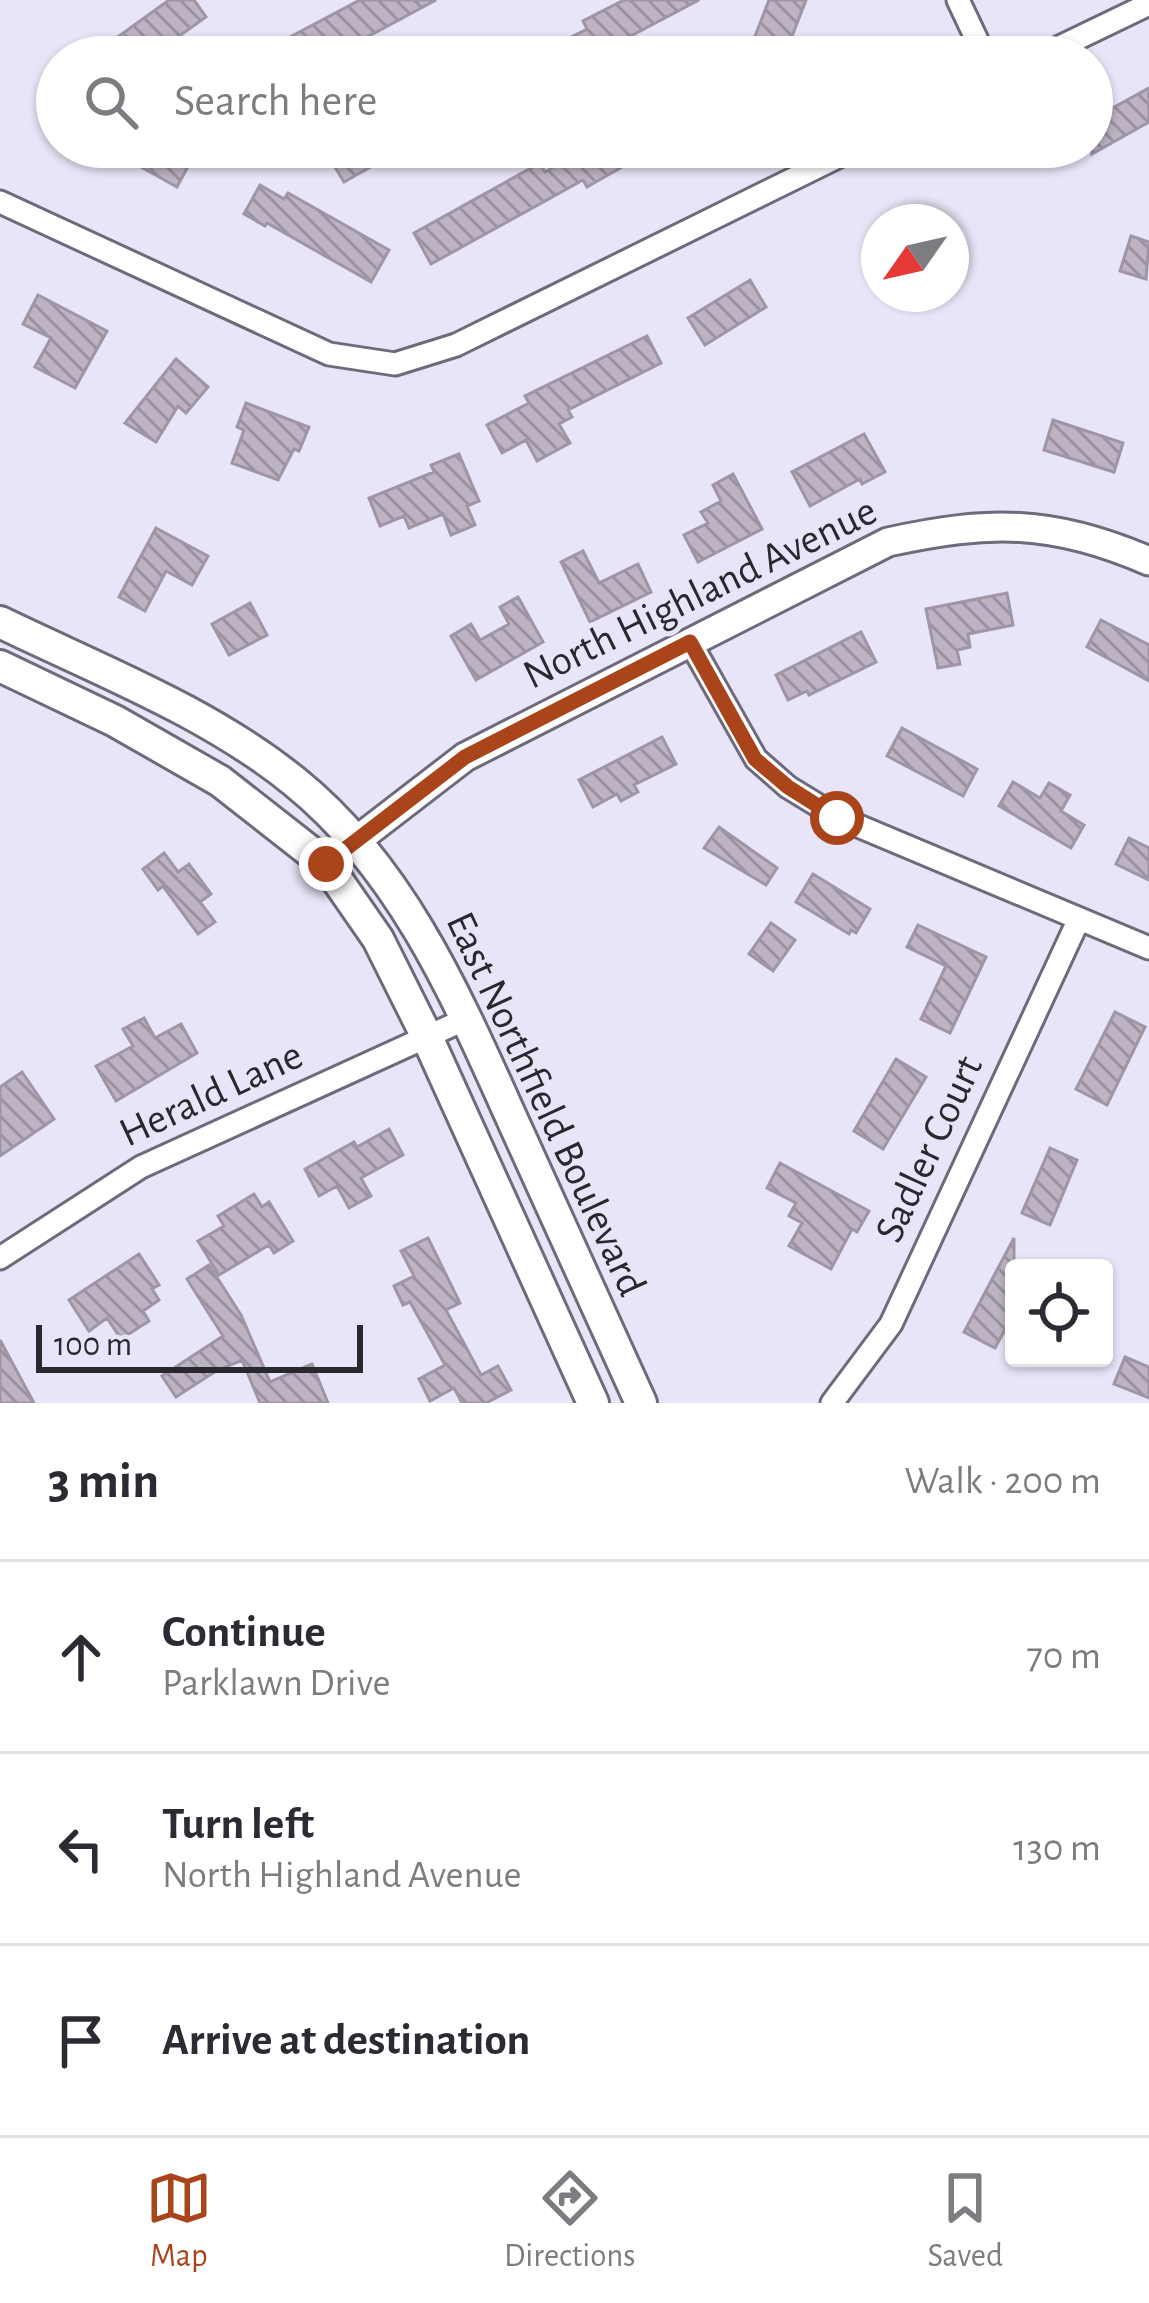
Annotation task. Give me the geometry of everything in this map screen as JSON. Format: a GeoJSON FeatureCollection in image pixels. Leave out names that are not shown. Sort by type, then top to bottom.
{"type":"FeatureCollection","features":[{"type":"Feature","properties":{"kind":"main road","name":"East Northfield Boulevard"},"geometry":{"type":"LineString","coordinates":[[0,622],[214,727],[293,780],[359,839],[415,922],[466,1018],[640,1403]]}},
{"type":"Feature","properties":{"kind":"main road","name":"East Northfield Boulevard"},"geometry":{"type":"LineString","coordinates":[[0,666],[115,721],[220,781],[326,864],[378,939],[427,1037],[592,1403]]}},
{"type":"Feature","properties":{"kind":"street"},"geometry":{"type":"LineString","coordinates":[[958,0],[975,36]]}},
{"type":"Feature","properties":{"kind":"street"},"geometry":{"type":"LineString","coordinates":[[1083,36],[1149,4]]}},
{"type":"Feature","properties":{"kind":"street"},"geometry":{"type":"LineString","coordinates":[[0,202],[328,354],[395,364],[475,336],[815,168]]}},
{"type":"Feature","properties":{"kind":"street","name":"North Highland Avenue"},"geometry":{"type":"LineString","coordinates":[[326,864],[465,757],[888,542],[954,527],[1029,525],[1102,541],[1149,561]]}},
{"type":"Feature","properties":{"kind":"street"},"geometry":{"type":"LineString","coordinates":[[690,642],[755,759],[788,787],[837,818],[1149,948]]}},
{"type":"Feature","properties":{"kind":"street","name":"Sadler Court"},"geometry":{"type":"LineString","coordinates":[[832,1403],[890,1324],[1079,919]]}},
{"type":"Feature","properties":{"kind":"street","name":"Herald Lane"},"geometry":{"type":"LineString","coordinates":[[0,1258],[141,1167],[466,1018]]}},
{"type":"Feature","properties":{"kind":"building"},"geometry":{"type":"Polygon","coordinates":[[[169,0],[194,0],[206,17],[179,36],[119,36],[169,0]]]}},
{"type":"Feature","properties":{"kind":"building"},"geometry":{"type":"Polygon","coordinates":[[[360,0],[436,0],[369,36],[292,36],[360,0]]]}},
{"type":"Feature","properties":{"kind":"building"},"geometry":{"type":"Polygon","coordinates":[[[624,0],[699,0],[631,36],[573,36],[587,29],[583,21],[624,0]]]}},
{"type":"Feature","properties":{"kind":"building"},"geometry":{"type":"Polygon","coordinates":[[[769,0],[806,0],[792,36],[755,36],[769,0]]]}},
{"type":"Feature","properties":{"kind":"building"},"geometry":{"type":"Polygon","coordinates":[[[1149,88],[1149,122],[1113,142],[1113,108],[1149,88]]]}},
{"type":"Feature","properties":{"kind":"building"},"geometry":{"type":"Polygon","coordinates":[[[143,168],[187,168],[177,187],[143,168]]]}},
{"type":"Feature","properties":{"kind":"building"},"geometry":{"type":"Polygon","coordinates":[[[336,168],[369,168],[344,182],[336,168]]]}},
{"type":"Feature","properties":{"kind":"building"},"geometry":{"type":"Polygon","coordinates":[[[531,168],[545,172],[552,168],[620,168],[587,187],[583,180],[431,264],[414,233],[531,168]]]}},
{"type":"Feature","properties":{"kind":"building"},"geometry":{"type":"Polygon","coordinates":[[[260,185],[284,199],[288,193],[389,250],[371,282],[244,214],[260,185]]]}},
{"type":"Feature","properties":{"kind":"building"},"geometry":{"type":"Polygon","coordinates":[[[1131,236],[1149,242],[1146,279],[1120,271],[1131,236]]]}},
{"type":"Feature","properties":{"kind":"building"},"geometry":{"type":"Polygon","coordinates":[[[750,280],[766,307],[705,345],[688,318],[750,280]]]}},
{"type":"Feature","properties":{"kind":"building"},"geometry":{"type":"Polygon","coordinates":[[[38,295],[107,331],[75,388],[35,367],[51,338],[23,324],[38,295]]]}},
{"type":"Feature","properties":{"kind":"building"},"geometry":{"type":"Polygon","coordinates":[[[647,336],[661,363],[568,410],[572,417],[559,424],[570,443],[537,461],[526,440],[502,453],[487,425],[529,403],[525,396],[647,336]]]}},
{"type":"Feature","properties":{"kind":"building"},"geometry":{"type":"Polygon","coordinates":[[[176,359],[208,387],[186,413],[178,406],[156,442],[125,423],[176,359]]]}},
{"type":"Feature","properties":{"kind":"building"},"geometry":{"type":"Polygon","coordinates":[[[246,403],[309,427],[278,480],[232,463],[244,430],[237,427],[246,403]]]}},
{"type":"Feature","properties":{"kind":"building"},"geometry":{"type":"Polygon","coordinates":[[[1053,420],[1123,443],[1114,472],[1044,450],[1053,420]]]}},
{"type":"Feature","properties":{"kind":"building"},"geometry":{"type":"Polygon","coordinates":[[[864,434],[885,472],[862,484],[860,479],[810,506],[792,472],[864,434]]]}},
{"type":"Feature","properties":{"kind":"building"},"geometry":{"type":"Polygon","coordinates":[[[459,454],[479,501],[467,506],[475,525],[451,535],[443,514],[409,528],[404,516],[380,526],[369,498],[434,472],[431,465],[459,454]]]}},
{"type":"Feature","properties":{"kind":"building"},"geometry":{"type":"Polygon","coordinates":[[[733,474],[762,529],[698,562],[684,535],[708,523],[701,512],[721,501],[713,485],[733,474]]]}},
{"type":"Feature","properties":{"kind":"building"},"geometry":{"type":"Polygon","coordinates":[[[156,528],[208,556],[192,585],[166,571],[145,611],[119,597],[156,528]]]}},
{"type":"Feature","properties":{"kind":"building"},"geometry":{"type":"Polygon","coordinates":[[[583,551],[599,583],[638,564],[651,592],[590,622],[561,562],[583,551]]]}},
{"type":"Feature","properties":{"kind":"building"},"geometry":{"type":"Polygon","coordinates":[[[1007,593],[1013,625],[968,634],[970,647],[957,650],[960,664],[938,668],[926,609],[1007,593]]]}},
{"type":"Feature","properties":{"kind":"building"},"geometry":{"type":"Polygon","coordinates":[[[518,597],[543,642],[476,680],[451,636],[471,624],[480,640],[509,624],[500,607],[518,597]]]}},
{"type":"Feature","properties":{"kind":"building"},"geometry":{"type":"Polygon","coordinates":[[[250,603],[267,635],[229,655],[212,624],[250,603]]]}},
{"type":"Feature","properties":{"kind":"building"},"geometry":{"type":"Polygon","coordinates":[[[1101,620],[1149,645],[1149,681],[1087,647],[1101,620]]]}},
{"type":"Feature","properties":{"kind":"building"},"geometry":{"type":"Polygon","coordinates":[[[861,632],[876,662],[809,695],[807,691],[788,700],[776,675],[861,632]]]}},
{"type":"Feature","properties":{"kind":"building"},"geometry":{"type":"Polygon","coordinates":[[[902,728],[977,769],[963,796],[887,756],[902,728]]]}},
{"type":"Feature","properties":{"kind":"building"},"geometry":{"type":"Polygon","coordinates":[[[662,737],[676,764],[634,785],[638,792],[621,801],[617,794],[593,807],[579,780],[662,737]]]}},
{"type":"Feature","properties":{"kind":"building"},"geometry":{"type":"Polygon","coordinates":[[[1013,782],[1040,798],[1049,783],[1070,795],[1061,811],[1084,825],[1071,848],[999,806],[1013,782]]]}},
{"type":"Feature","properties":{"kind":"building"},"geometry":{"type":"Polygon","coordinates":[[[719,827],[777,868],[766,885],[704,848],[719,827]]]}},
{"type":"Feature","properties":{"kind":"building"},"geometry":{"type":"Polygon","coordinates":[[[1129,838],[1149,848],[1149,880],[1116,864],[1129,838]]]}},
{"type":"Feature","properties":{"kind":"building"},"geometry":{"type":"Polygon","coordinates":[[[164,853],[178,872],[189,864],[211,894],[200,902],[215,922],[198,934],[163,886],[158,890],[143,869],[164,853]]]}},
{"type":"Feature","properties":{"kind":"building"},"geometry":{"type":"Polygon","coordinates":[[[813,874],[870,909],[856,933],[851,930],[849,934],[796,902],[813,874]]]}},
{"type":"Feature","properties":{"kind":"building"},"geometry":{"type":"Polygon","coordinates":[[[771,923],[795,940],[773,971],[749,954],[771,923]]]}},
{"type":"Feature","properties":{"kind":"building"},"geometry":{"type":"Polygon","coordinates":[[[918,925],[986,957],[950,1033],[921,1019],[946,966],[907,947],[918,925]]]}},
{"type":"Feature","properties":{"kind":"building"},"geometry":{"type":"Polygon","coordinates":[[[1115,1012],[1145,1027],[1107,1105],[1076,1089],[1115,1012]]]}},
{"type":"Feature","properties":{"kind":"building"},"geometry":{"type":"Polygon","coordinates":[[[144,1018],[155,1038],[181,1024],[197,1053],[116,1101],[96,1066],[133,1046],[123,1029],[144,1018]]]}},
{"type":"Feature","properties":{"kind":"building"},"geometry":{"type":"Polygon","coordinates":[[[896,1059],[926,1077],[883,1149],[854,1131],[896,1059]]]}},
{"type":"Feature","properties":{"kind":"building"},"geometry":{"type":"Polygon","coordinates":[[[22,1072],[54,1119],[0,1156],[0,1087],[22,1072]]]}},
{"type":"Feature","properties":{"kind":"building"},"geometry":{"type":"Polygon","coordinates":[[[389,1129],[403,1155],[361,1178],[371,1196],[349,1208],[337,1186],[319,1196],[305,1169],[389,1129]]]}},
{"type":"Feature","properties":{"kind":"building"},"geometry":{"type":"Polygon","coordinates":[[[1050,1148],[1077,1160],[1050,1225],[1022,1213],[1050,1148]]]}},
{"type":"Feature","properties":{"kind":"building"},"geometry":{"type":"Polygon","coordinates":[[[780,1163],[869,1211],[857,1232],[852,1229],[831,1269],[789,1246],[802,1223],[789,1216],[796,1203],[767,1188],[780,1163]]]}},
{"type":"Feature","properties":{"kind":"building"},"geometry":{"type":"Polygon","coordinates":[[[254,1194],[262,1207],[269,1202],[293,1241],[274,1253],[269,1245],[219,1275],[198,1241],[224,1226],[218,1216],[254,1194]]]}},
{"type":"Feature","properties":{"kind":"building"},"geometry":{"type":"Polygon","coordinates":[[[428,1238],[460,1303],[446,1310],[481,1375],[498,1366],[511,1390],[486,1403],[462,1403],[454,1388],[430,1401],[419,1379],[445,1365],[410,1302],[403,1305],[394,1286],[414,1276],[401,1251],[428,1238]]]}},
{"type":"Feature","properties":{"kind":"building"},"geometry":{"type":"Polygon","coordinates":[[[1014,1238],[1014,1259],[1005,1259],[1005,1330],[995,1348],[964,1332],[1014,1238]]]}},
{"type":"Feature","properties":{"kind":"building"},"geometry":{"type":"Polygon","coordinates":[[[139,1254],[159,1285],[152,1289],[159,1300],[143,1311],[149,1321],[121,1339],[107,1318],[89,1331],[69,1300],[139,1254]]]}},
{"type":"Feature","properties":{"kind":"building"},"geometry":{"type":"Polygon","coordinates":[[[209,1265],[241,1315],[270,1382],[312,1364],[328,1403],[260,1403],[242,1360],[176,1397],[162,1376],[223,1336],[187,1279],[209,1265]]]}},
{"type":"Feature","properties":{"kind":"building"},"geometry":{"type":"Polygon","coordinates":[[[0,1340],[34,1403],[0,1403],[0,1340]]]}},
{"type":"Feature","properties":{"kind":"building"},"geometry":{"type":"Polygon","coordinates":[[[1125,1357],[1149,1367],[1149,1398],[1114,1384],[1125,1357]]]}},
{"type":"Feature","properties":{"kind":"route"},"geometry":{"type":"LineString","coordinates":[[326,864],[465,757],[690,642],[755,759],[837,818]]}}]}
